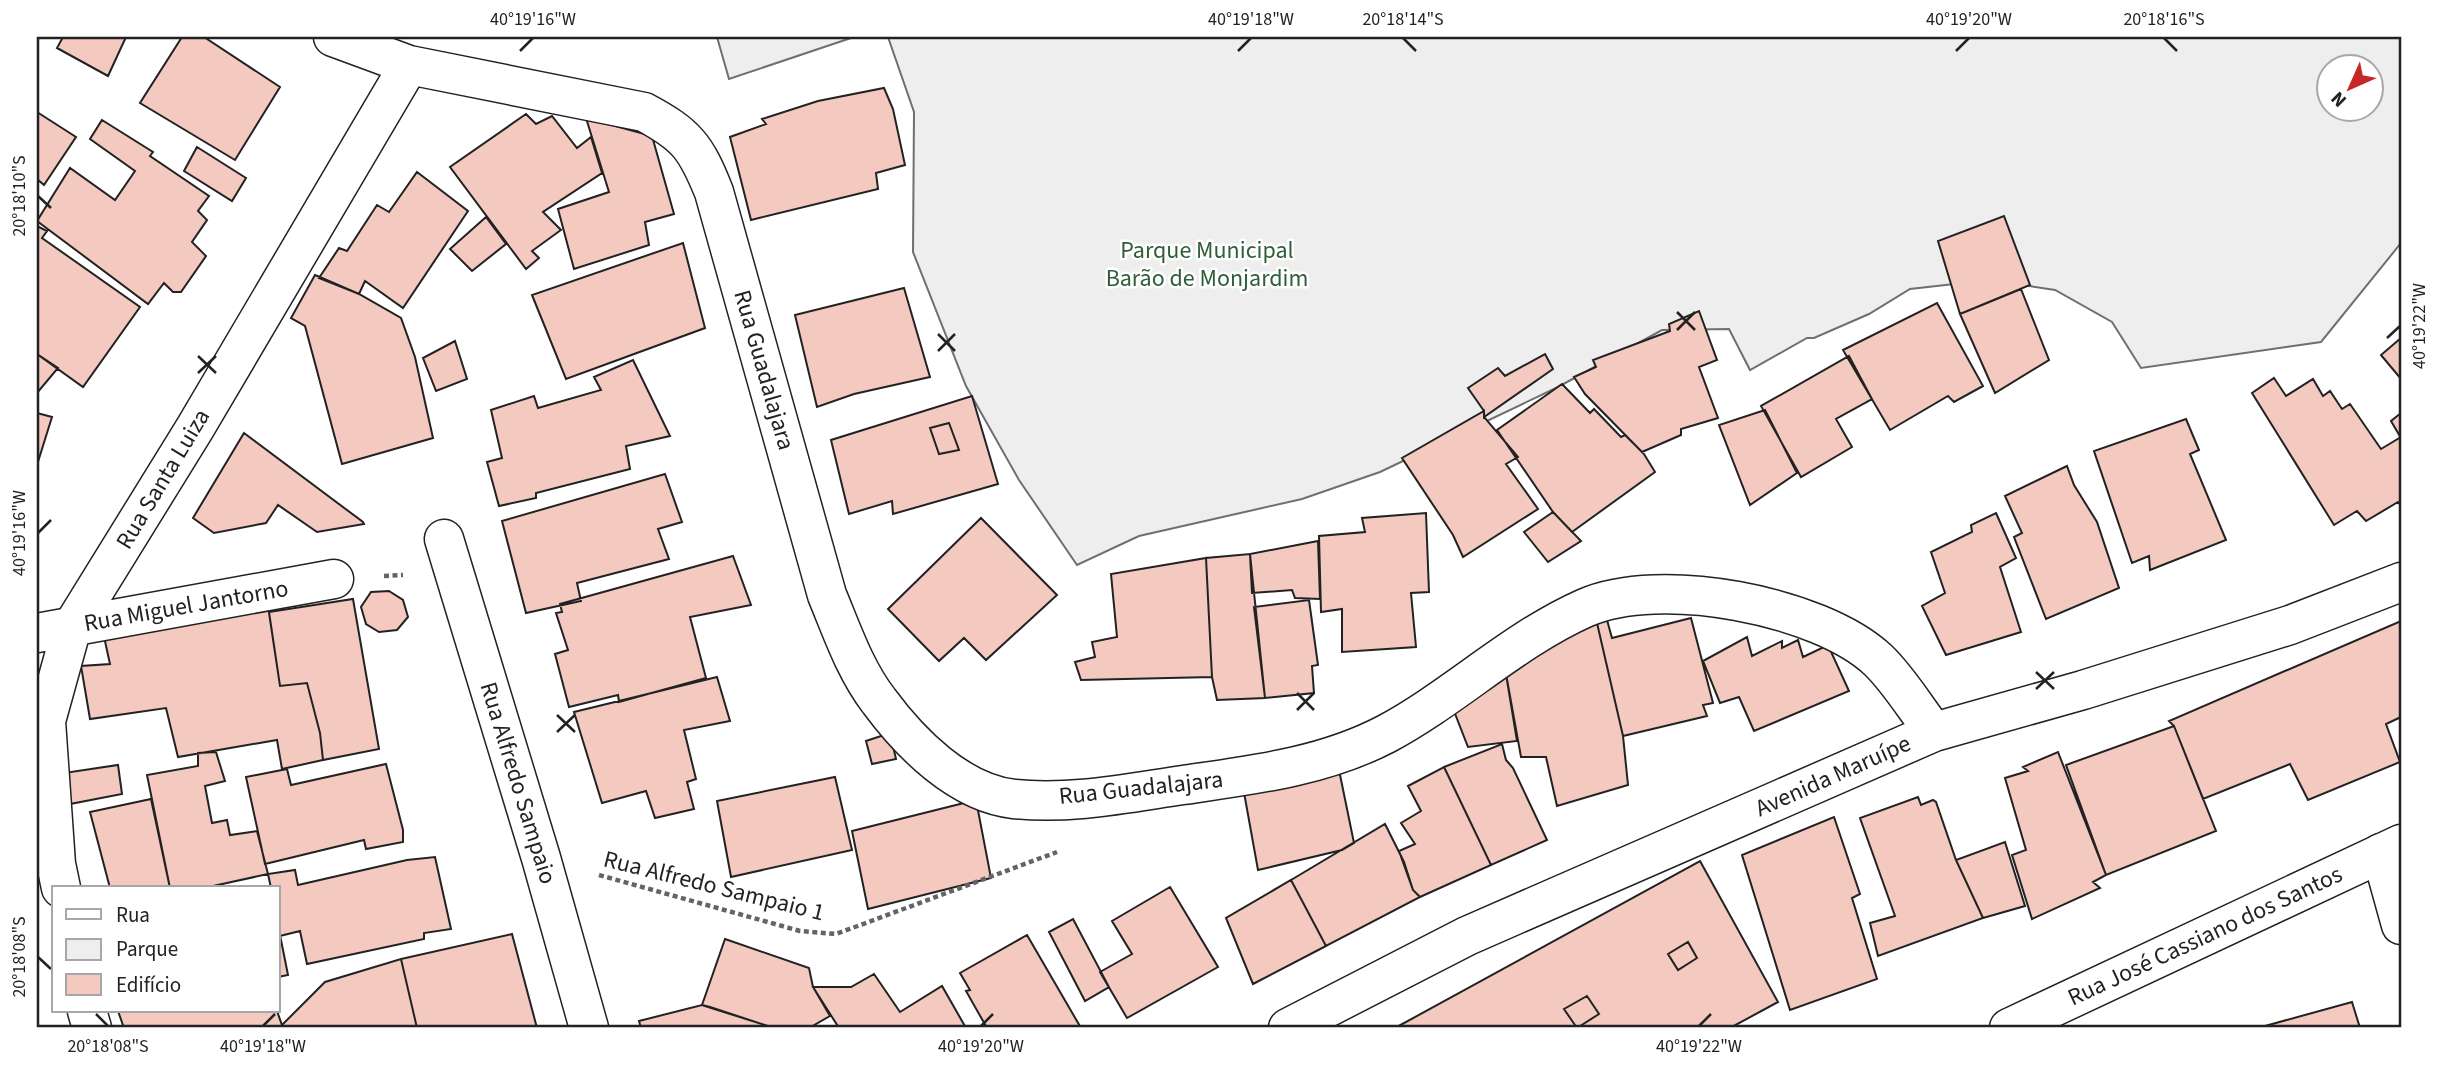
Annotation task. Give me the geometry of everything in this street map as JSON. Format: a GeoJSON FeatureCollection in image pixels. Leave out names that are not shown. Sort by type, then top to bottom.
{"type":"FeatureCollection","features":[{"type":"Feature","properties":{"kind":"street","name":"Rua Guadalajara"},"geometry":{"type":"LineString","coordinates":[[333,37],[409,65],[644,112],[677,130],[700,157],[714,192],[827,595],[850,650],[878,700],[922,750],[967,784],[1012,799],[1084,799],[1267,773],[1323,760],[1385,734],[1532,637],[1587,607],[1625,597],[1678,594],[1746,603],[1828,626],[1879,660],[1934,732]]}},
{"type":"Feature","properties":{"kind":"street","name":"Rua Santa Luiza"},"geometry":{"type":"LineString","coordinates":[[61,886],[56,864],[46,721],[55,630],[194,428],[409,65]]}},
{"type":"Feature","properties":{"kind":"street","name":"Rua Alfredo Sampaio"},"geometry":{"type":"LineString","coordinates":[[449,555],[541,858],[589,1028]]}},
{"type":"Feature","properties":{"kind":"street","name":"Rua Miguel Jantorno"},"geometry":{"type":"LineString","coordinates":[[55,630],[334,579]]}},
{"type":"Feature","properties":{"kind":"street","name":"Avenida Maruípe"},"geometry":{"type":"LineString","coordinates":[[1289,1028],[1466,936],[1934,732],[2083,690],[2277,629],[2401,582]]}},
{"type":"Feature","properties":{"kind":"street"},"geometry":{"type":"LineString","coordinates":[[2391,849],[2401,925]]}},
{"type":"Feature","properties":{"kind":"street","name":"Rua José Cassiano dos Santos"},"geometry":{"type":"LineString","coordinates":[[2008,1028],[2391,849]]}},
{"type":"Feature","properties":{"kind":"path"},"geometry":{"type":"LineString","coordinates":[[334,579],[449,555]]}},
{"type":"Feature","properties":{"kind":"path","name":"Rua Alfredo Sampaio 1"},"geometry":{"type":"LineString","coordinates":[[541,858],[800,931],[836,934],[1057,853],[1075,825],[1084,799]]}},
{"type":"Feature","properties":{"kind":"green space"},"geometry":{"type":"Polygon","coordinates":[[[717,37],[854,37],[729,79],[717,37]]]}},
{"type":"Feature","properties":{"kind":"green space","name":"Parque Municipal Barão de Monjardim"},"geometry":{"type":"Polygon","coordinates":[[[888,37],[2401,37],[2401,243],[2321,342],[2141,368],[2112,322],[2055,290],[1990,280],[1910,289],[1869,314],[1814,338],[1807,338],[1750,370],[1729,329],[1662,330],[1558,387],[1380,472],[1302,499],[1139,536],[1077,565],[1019,480],[966,386],[913,252],[914,112],[888,37]]]}},
{"type":"Feature","properties":{"kind":"building"},"geometry":{"type":"Polygon","coordinates":[[[63,37],[126,37],[108,76],[57,48],[63,37]]]}},
{"type":"Feature","properties":{"kind":"building"},"geometry":{"type":"Polygon","coordinates":[[[182,37],[204,37],[280,87],[235,160],[140,103],[182,37]]]}},
{"type":"Feature","properties":{"kind":"building"},"geometry":{"type":"Polygon","coordinates":[[[884,88],[893,109],[905,165],[876,173],[878,189],[751,220],[730,137],[766,124],[762,119],[818,101],[884,88]]]}},
{"type":"Feature","properties":{"kind":"building"},"geometry":{"type":"Polygon","coordinates":[[[37,112],[76,137],[44,185],[37,179],[37,112]]]}},
{"type":"Feature","properties":{"kind":"building"},"geometry":{"type":"Polygon","coordinates":[[[526,114],[536,124],[552,116],[577,148],[591,137],[602,173],[543,212],[561,230],[532,251],[539,258],[526,269],[450,167],[526,114]]]}},
{"type":"Feature","properties":{"kind":"building"},"geometry":{"type":"Polygon","coordinates":[[[586,118],[652,136],[674,214],[645,222],[649,245],[574,269],[558,209],[609,192],[586,118]]]}},
{"type":"Feature","properties":{"kind":"building"},"geometry":{"type":"Polygon","coordinates":[[[102,120],[153,152],[150,156],[209,196],[198,211],[207,220],[192,242],[206,256],[181,292],[173,292],[164,283],[148,304],[37,221],[70,168],[115,200],[135,171],[90,139],[102,120]]]}},
{"type":"Feature","properties":{"kind":"building"},"geometry":{"type":"Polygon","coordinates":[[[197,147],[246,178],[232,201],[184,171],[197,147]]]}},
{"type":"Feature","properties":{"kind":"building"},"geometry":{"type":"Polygon","coordinates":[[[417,172],[468,211],[403,308],[365,281],[359,294],[319,278],[339,248],[347,251],[377,205],[389,212],[417,172]]]}},
{"type":"Feature","properties":{"kind":"building"},"geometry":{"type":"Polygon","coordinates":[[[2004,216],[2030,285],[1960,314],[1938,241],[2004,216]]]}},
{"type":"Feature","properties":{"kind":"building"},"geometry":{"type":"Polygon","coordinates":[[[486,217],[506,244],[472,271],[450,249],[486,217]]]}},
{"type":"Feature","properties":{"kind":"building"},"geometry":{"type":"Polygon","coordinates":[[[37,226],[47,231],[42,238],[140,307],[83,387],[37,354],[37,226]]]}},
{"type":"Feature","properties":{"kind":"building"},"geometry":{"type":"Polygon","coordinates":[[[683,243],[705,328],[566,379],[532,295],[683,243]]]}},
{"type":"Feature","properties":{"kind":"building"},"geometry":{"type":"Polygon","coordinates":[[[315,275],[359,294],[401,318],[415,357],[433,438],[342,464],[305,326],[291,318],[315,275]]]}},
{"type":"Feature","properties":{"kind":"building"},"geometry":{"type":"Polygon","coordinates":[[[904,288],[930,377],[854,394],[817,407],[795,315],[904,288]]]}},
{"type":"Feature","properties":{"kind":"building"},"geometry":{"type":"Polygon","coordinates":[[[2021,289],[2049,360],[1995,393],[1960,314],[2021,289]]]}},
{"type":"Feature","properties":{"kind":"building"},"geometry":{"type":"Polygon","coordinates":[[[1937,303],[1983,386],[1954,402],[1948,396],[1890,430],[1843,350],[1937,303]]]}},
{"type":"Feature","properties":{"kind":"building"},"geometry":{"type":"Polygon","coordinates":[[[1699,311],[1717,360],[1699,367],[1718,418],[1681,429],[1681,435],[1642,452],[1585,394],[1574,377],[1596,367],[1593,360],[1670,331],[1669,324],[1699,311]]]}},
{"type":"Feature","properties":{"kind":"building"},"geometry":{"type":"Polygon","coordinates":[[[2401,338],[2401,379],[2381,355],[2401,338]]]}},
{"type":"Feature","properties":{"kind":"building"},"geometry":{"type":"Polygon","coordinates":[[[455,341],[467,379],[436,391],[423,358],[455,341]]]}},
{"type":"Feature","properties":{"kind":"building"},"geometry":{"type":"Polygon","coordinates":[[[37,354],[58,368],[37,393],[37,354]]]}},
{"type":"Feature","properties":{"kind":"building"},"geometry":{"type":"Polygon","coordinates":[[[1545,354],[1553,369],[1484,417],[1484,411],[1468,388],[1498,368],[1505,376],[1545,354]]]}},
{"type":"Feature","properties":{"kind":"building"},"geometry":{"type":"Polygon","coordinates":[[[1849,356],[1872,399],[1836,419],[1852,447],[1801,477],[1761,406],[1849,356]]]}},
{"type":"Feature","properties":{"kind":"building"},"geometry":{"type":"Polygon","coordinates":[[[633,360],[670,436],[626,446],[630,469],[536,493],[536,498],[499,506],[487,462],[502,458],[491,410],[534,396],[538,408],[601,390],[594,377],[633,360]]]}},
{"type":"Feature","properties":{"kind":"building"},"geometry":{"type":"Polygon","coordinates":[[[2274,378],[2286,396],[2313,379],[2323,396],[2330,391],[2342,409],[2350,404],[2381,449],[2401,437],[2401,506],[2398,502],[2366,521],[2357,511],[2334,525],[2252,393],[2274,378]]]}},
{"type":"Feature","properties":{"kind":"building"},"geometry":{"type":"Polygon","coordinates":[[[1562,384],[1590,413],[1594,409],[1621,437],[1625,435],[1644,454],[1655,472],[1572,532],[1553,512],[1497,430],[1562,384]]]}},
{"type":"Feature","properties":{"kind":"building"},"geometry":{"type":"Polygon","coordinates":[[[972,396],[998,484],[893,514],[892,501],[849,514],[831,440],[972,396]]]}},
{"type":"Feature","properties":{"kind":"building"},"geometry":{"type":"Polygon","coordinates":[[[1765,410],[1797,473],[1750,505],[1719,425],[1765,410]]]}},
{"type":"Feature","properties":{"kind":"building"},"geometry":{"type":"Polygon","coordinates":[[[1484,411],[1484,417],[1518,457],[1506,464],[1538,509],[1463,557],[1453,535],[1402,458],[1484,411]]]}},
{"type":"Feature","properties":{"kind":"building"},"geometry":{"type":"Polygon","coordinates":[[[37,413],[52,417],[37,465],[37,413]]]}},
{"type":"Feature","properties":{"kind":"building"},"geometry":{"type":"Polygon","coordinates":[[[2401,413],[2401,438],[2391,421],[2401,413]]]}},
{"type":"Feature","properties":{"kind":"building"},"geometry":{"type":"Polygon","coordinates":[[[2186,419],[2199,450],[2190,454],[2226,540],[2150,570],[2149,556],[2132,563],[2094,451],[2186,419]]]}},
{"type":"Feature","properties":{"kind":"building"},"geometry":{"type":"Polygon","coordinates":[[[949,423],[959,450],[939,454],[930,428],[949,423]]]}},
{"type":"Feature","properties":{"kind":"building"},"geometry":{"type":"Polygon","coordinates":[[[244,433],[364,524],[317,532],[278,505],[266,523],[214,533],[193,518],[244,433]]]}},
{"type":"Feature","properties":{"kind":"building"},"geometry":{"type":"Polygon","coordinates":[[[2067,466],[2074,485],[2097,522],[2119,588],[2046,619],[2014,537],[2022,533],[2005,496],[2067,466]]]}},
{"type":"Feature","properties":{"kind":"building"},"geometry":{"type":"Polygon","coordinates":[[[665,474],[682,522],[658,529],[669,559],[577,583],[581,601],[526,613],[502,521],[665,474]]]}},
{"type":"Feature","properties":{"kind":"building"},"geometry":{"type":"Polygon","coordinates":[[[1553,512],[1581,541],[1548,562],[1524,532],[1553,512]]]}},
{"type":"Feature","properties":{"kind":"building"},"geometry":{"type":"Polygon","coordinates":[[[1426,513],[1429,592],[1411,593],[1416,647],[1342,652],[1342,609],[1321,612],[1319,536],[1365,532],[1362,518],[1426,513]]]}},
{"type":"Feature","properties":{"kind":"building"},"geometry":{"type":"Polygon","coordinates":[[[1996,513],[2016,558],[2000,567],[2021,632],[1946,655],[1922,606],[1945,593],[1931,552],[1972,532],[1971,525],[1996,513]]]}},
{"type":"Feature","properties":{"kind":"building"},"geometry":{"type":"Polygon","coordinates":[[[981,518],[1057,595],[986,660],[964,638],[939,661],[888,609],[981,518]]]}},
{"type":"Feature","properties":{"kind":"building"},"geometry":{"type":"Polygon","coordinates":[[[1318,541],[1320,599],[1295,598],[1292,590],[1252,593],[1250,554],[1318,541]]]}},
{"type":"Feature","properties":{"kind":"building"},"geometry":{"type":"Polygon","coordinates":[[[1250,554],[1265,698],[1217,700],[1212,677],[1206,558],[1250,554]]]}},
{"type":"Feature","properties":{"kind":"building"},"geometry":{"type":"Polygon","coordinates":[[[733,556],[751,605],[690,617],[706,678],[619,702],[618,695],[569,707],[555,654],[568,650],[556,613],[562,612],[560,604],[733,556]]]}},
{"type":"Feature","properties":{"kind":"building"},"geometry":{"type":"Polygon","coordinates":[[[1206,558],[1212,677],[1081,680],[1075,662],[1095,657],[1092,642],[1117,637],[1111,574],[1206,558]]]}},
{"type":"Feature","properties":{"kind":"building"},"geometry":{"type":"Polygon","coordinates":[[[389,591],[403,600],[408,617],[397,630],[379,632],[366,624],[361,607],[371,592],[389,591]]]}},
{"type":"Feature","properties":{"kind":"building"},"geometry":{"type":"Polygon","coordinates":[[[353,599],[379,749],[323,760],[320,733],[307,683],[280,686],[269,612],[353,599]]]}},
{"type":"Feature","properties":{"kind":"building"},"geometry":{"type":"Polygon","coordinates":[[[1309,600],[1318,665],[1312,666],[1314,693],[1265,698],[1254,607],[1309,600]]]}},
{"type":"Feature","properties":{"kind":"building"},"geometry":{"type":"Polygon","coordinates":[[[268,606],[280,686],[307,683],[320,733],[323,760],[282,769],[277,740],[178,757],[166,708],[90,719],[81,666],[110,664],[103,632],[268,606]]]}},
{"type":"Feature","properties":{"kind":"building"},"geometry":{"type":"Polygon","coordinates":[[[1691,618],[1713,703],[1703,705],[1707,716],[1623,736],[1597,623],[1607,620],[1612,638],[1691,618]]]}},
{"type":"Feature","properties":{"kind":"building"},"geometry":{"type":"Polygon","coordinates":[[[2401,621],[2401,717],[2386,724],[2400,762],[2308,800],[2290,764],[2203,799],[2174,726],[2169,721],[2401,621]]]}},
{"type":"Feature","properties":{"kind":"building"},"geometry":{"type":"Polygon","coordinates":[[[1597,623],[1623,736],[1628,785],[1557,806],[1546,757],[1521,757],[1506,674],[1572,634],[1597,623]]]}},
{"type":"Feature","properties":{"kind":"building"},"geometry":{"type":"Polygon","coordinates":[[[1747,637],[1752,656],[1782,641],[1782,648],[1798,640],[1803,657],[1828,645],[1849,691],[1754,731],[1739,697],[1720,703],[1703,661],[1747,637]]]}},
{"type":"Feature","properties":{"kind":"building"},"geometry":{"type":"Polygon","coordinates":[[[1506,674],[1517,741],[1468,747],[1452,706],[1506,674]]]}},
{"type":"Feature","properties":{"kind":"building"},"geometry":{"type":"Polygon","coordinates":[[[717,677],[730,721],[684,730],[696,779],[687,782],[694,809],[655,818],[646,791],[602,803],[574,712],[717,677]]]}},
{"type":"Feature","properties":{"kind":"building"},"geometry":{"type":"Polygon","coordinates":[[[2174,726],[2216,831],[2106,875],[2066,765],[2174,726]]]}},
{"type":"Feature","properties":{"kind":"building"},"geometry":{"type":"Polygon","coordinates":[[[890,733],[896,759],[872,764],[866,741],[890,733]]]}},
{"type":"Feature","properties":{"kind":"building"},"geometry":{"type":"Polygon","coordinates":[[[1502,744],[1506,760],[1513,768],[1547,840],[1491,865],[1444,767],[1502,744]]]}},
{"type":"Feature","properties":{"kind":"building"},"geometry":{"type":"Polygon","coordinates":[[[216,752],[225,781],[205,786],[212,823],[227,820],[230,835],[257,831],[268,874],[213,886],[170,886],[147,775],[198,766],[198,753],[216,752]]]}},
{"type":"Feature","properties":{"kind":"building"},"geometry":{"type":"Polygon","coordinates":[[[2058,752],[2106,875],[2093,882],[2100,888],[2032,919],[2012,855],[2026,850],[2005,778],[2028,771],[2023,767],[2058,752]]]}},
{"type":"Feature","properties":{"kind":"building"},"geometry":{"type":"Polygon","coordinates":[[[386,764],[403,830],[403,842],[366,849],[364,840],[265,864],[246,777],[287,769],[291,785],[386,764]]]}},
{"type":"Feature","properties":{"kind":"building"},"geometry":{"type":"Polygon","coordinates":[[[118,765],[122,794],[70,804],[64,773],[118,765]]]}},
{"type":"Feature","properties":{"kind":"building"},"geometry":{"type":"Polygon","coordinates":[[[1338,765],[1354,843],[1342,850],[1258,870],[1243,787],[1338,765]]]}},
{"type":"Feature","properties":{"kind":"building"},"geometry":{"type":"Polygon","coordinates":[[[1444,767],[1491,865],[1420,897],[1413,890],[1399,851],[1415,844],[1401,823],[1421,811],[1408,786],[1444,767]]]}},
{"type":"Feature","properties":{"kind":"building"},"geometry":{"type":"Polygon","coordinates":[[[835,777],[852,850],[731,877],[717,801],[835,777]]]}},
{"type":"Feature","properties":{"kind":"building"},"geometry":{"type":"Polygon","coordinates":[[[1918,797],[1921,805],[1933,800],[1936,802],[1956,860],[1983,918],[1878,956],[1870,923],[1895,916],[1860,818],[1918,797]]]}},
{"type":"Feature","properties":{"kind":"building"},"geometry":{"type":"Polygon","coordinates":[[[151,799],[170,886],[109,886],[90,812],[151,799]]]}},
{"type":"Feature","properties":{"kind":"building"},"geometry":{"type":"Polygon","coordinates":[[[976,800],[991,878],[868,909],[852,831],[976,800]]]}},
{"type":"Feature","properties":{"kind":"building"},"geometry":{"type":"Polygon","coordinates":[[[1834,817],[1860,894],[1852,898],[1877,979],[1790,1010],[1742,855],[1834,817]]]}},
{"type":"Feature","properties":{"kind":"building"},"geometry":{"type":"Polygon","coordinates":[[[1385,824],[1404,862],[1413,890],[1420,897],[1326,946],[1291,880],[1385,824]]]}},
{"type":"Feature","properties":{"kind":"building"},"geometry":{"type":"Polygon","coordinates":[[[2005,842],[2025,906],[1983,918],[1956,860],[2005,842]]]}},
{"type":"Feature","properties":{"kind":"building"},"geometry":{"type":"Polygon","coordinates":[[[435,857],[451,929],[424,933],[424,939],[307,964],[300,931],[280,936],[280,886],[271,886],[268,874],[295,870],[298,885],[407,860],[435,857]]]}},
{"type":"Feature","properties":{"kind":"building"},"geometry":{"type":"Polygon","coordinates":[[[1700,861],[1778,1002],[1730,1028],[1395,1028],[1700,861]]]}},
{"type":"Feature","properties":{"kind":"building"},"geometry":{"type":"Polygon","coordinates":[[[1291,880],[1326,946],[1253,984],[1226,918],[1291,880]]]}},
{"type":"Feature","properties":{"kind":"building"},"geometry":{"type":"Polygon","coordinates":[[[1170,887],[1218,967],[1127,1018],[1100,972],[1132,954],[1112,921],[1170,887]]]}},
{"type":"Feature","properties":{"kind":"building"},"geometry":{"type":"Polygon","coordinates":[[[1073,919],[1109,987],[1085,1001],[1049,932],[1073,919]]]}},
{"type":"Feature","properties":{"kind":"building"},"geometry":{"type":"Polygon","coordinates":[[[512,934],[537,1028],[417,1028],[401,959],[512,934]]]}},
{"type":"Feature","properties":{"kind":"building"},"geometry":{"type":"Polygon","coordinates":[[[280,935],[288,975],[280,977],[280,935]]]}},
{"type":"Feature","properties":{"kind":"building"},"geometry":{"type":"Polygon","coordinates":[[[1027,935],[1081,1028],[987,1028],[966,991],[970,990],[960,973],[1027,935]]]}},
{"type":"Feature","properties":{"kind":"building"},"geometry":{"type":"Polygon","coordinates":[[[725,939],[809,968],[813,987],[830,1016],[809,1028],[774,1028],[702,1005],[725,939]]]}},
{"type":"Feature","properties":{"kind":"building"},"geometry":{"type":"Polygon","coordinates":[[[1688,942],[1697,958],[1678,970],[1668,954],[1688,942]]]}},
{"type":"Feature","properties":{"kind":"building"},"geometry":{"type":"Polygon","coordinates":[[[401,959],[417,1028],[283,1028],[282,1025],[325,982],[401,959]]]}},
{"type":"Feature","properties":{"kind":"building"},"geometry":{"type":"Polygon","coordinates":[[[874,974],[900,1012],[942,986],[966,1028],[839,1028],[813,987],[851,987],[874,974]]]}},
{"type":"Feature","properties":{"kind":"building"},"geometry":{"type":"Polygon","coordinates":[[[1587,996],[1599,1014],[1577,1028],[1564,1009],[1587,996]]]}},
{"type":"Feature","properties":{"kind":"building"},"geometry":{"type":"Polygon","coordinates":[[[2352,1002],[2360,1028],[2265,1026],[2352,1002]]]}},
{"type":"Feature","properties":{"kind":"building"},"geometry":{"type":"Polygon","coordinates":[[[702,1005],[774,1028],[641,1028],[639,1021],[702,1005]]]}},
{"type":"Feature","properties":{"kind":"building"},"geometry":{"type":"Polygon","coordinates":[[[118,1012],[277,1012],[283,1028],[124,1028],[118,1012]]]}}]}
